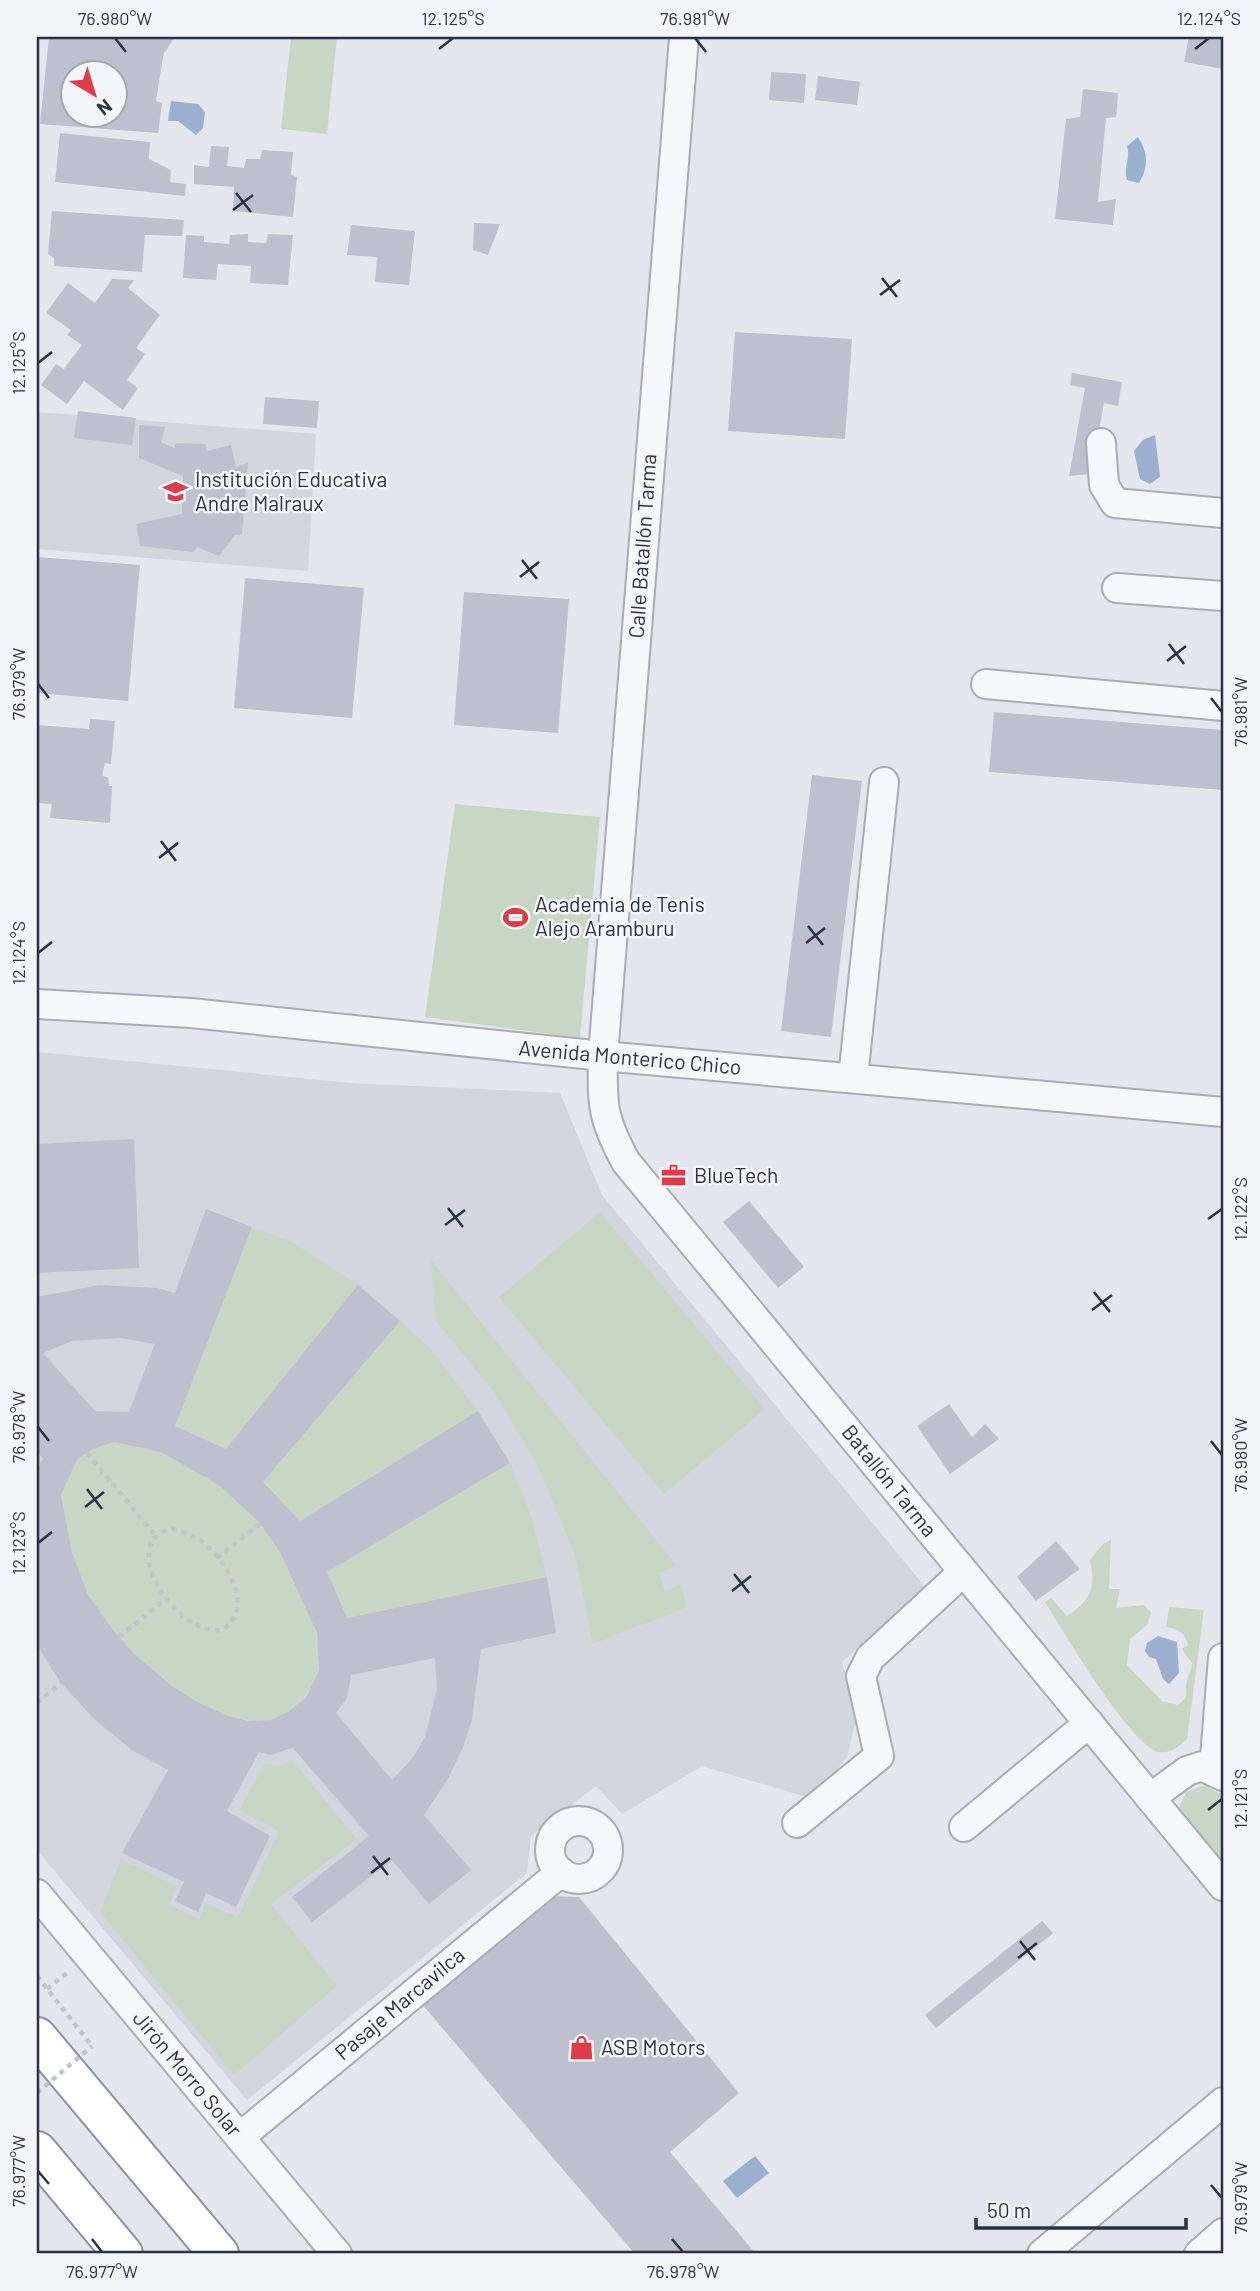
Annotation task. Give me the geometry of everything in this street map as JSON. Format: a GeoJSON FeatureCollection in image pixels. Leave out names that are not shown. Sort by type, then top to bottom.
{"type":"FeatureCollection","features":[{"type":"Feature","properties":{"kind":"highway"},"geometry":{"type":"LineString","coordinates":[[37,2037],[219,2254]]}},
{"type":"Feature","properties":{"kind":"highway"},"geometry":{"type":"LineString","coordinates":[[37,2151],[122,2254]]}},
{"type":"Feature","properties":{"kind":"street","name":"Calle Batallón Tarma"},"geometry":{"type":"LineString","coordinates":[[603,1056],[684,37]]}},
{"type":"Feature","properties":{"kind":"street"},"geometry":{"type":"LineString","coordinates":[[1101,443],[1104,485],[1115,503],[1223,513]]}},
{"type":"Feature","properties":{"kind":"street"},"geometry":{"type":"LineString","coordinates":[[1116,588],[1223,596]]}},
{"type":"Feature","properties":{"kind":"street"},"geometry":{"type":"LineString","coordinates":[[986,684],[1223,706]]}},
{"type":"Feature","properties":{"kind":"street"},"geometry":{"type":"LineString","coordinates":[[853,1078],[884,782]]}},
{"type":"Feature","properties":{"kind":"street","name":"Avenida Monterico Chico"},"geometry":{"type":"LineString","coordinates":[[37,1004],[191,1013],[603,1056],[1223,1112]]}},
{"type":"Feature","properties":{"kind":"street","name":"Batallón Tarma"},"geometry":{"type":"LineString","coordinates":[[603,1056],[602,1106],[611,1136],[626,1162],[1223,1886]]}},
{"type":"Feature","properties":{"kind":"street"},"geometry":{"type":"LineString","coordinates":[[797,1823],[879,1756],[861,1676],[870,1658],[963,1572]]}},
{"type":"Feature","properties":{"kind":"street"},"geometry":{"type":"LineString","coordinates":[[1150,1798],[1187,1771],[1202,1766],[1219,1773],[1223,1658]]}},
{"type":"Feature","properties":{"kind":"street"},"geometry":{"type":"LineString","coordinates":[[964,1828],[1088,1723]]}},
{"type":"Feature","properties":{"kind":"street"},"geometry":{"type":"LineString","coordinates":[[582,1821],[592,1823],[606,1837],[607,1880],[580,1879],[561,1872],[550,1854],[551,1844],[562,1826],[582,1821]]}},
{"type":"Feature","properties":{"kind":"street","name":"Pasaje Marcavilca"},"geometry":{"type":"LineString","coordinates":[[240,2137],[561,1872]]}},
{"type":"Feature","properties":{"kind":"street","name":"Jirón Morro Solar"},"geometry":{"type":"LineString","coordinates":[[37,1894],[337,2254]]}},
{"type":"Feature","properties":{"kind":"street"},"geometry":{"type":"LineString","coordinates":[[1042,2254],[1223,2102]]}},
{"type":"Feature","properties":{"kind":"street"},"geometry":{"type":"LineString","coordinates":[[1199,2254],[1223,2233]]}},
{"type":"Feature","properties":{"kind":"path"},"geometry":{"type":"LineString","coordinates":[[87,1453],[155,1535]]}},
{"type":"Feature","properties":{"kind":"path"},"geometry":{"type":"LineString","coordinates":[[217,1559],[260,1524]]}},
{"type":"Feature","properties":{"kind":"path"},"geometry":{"type":"LineString","coordinates":[[172,1529],[185,1533],[200,1540],[217,1559],[237,1593],[239,1605],[236,1618],[230,1625],[221,1630],[201,1630],[190,1624],[167,1598],[154,1578],[149,1558],[148,1551],[155,1535],[172,1529]]}},
{"type":"Feature","properties":{"kind":"path"},"geometry":{"type":"LineString","coordinates":[[119,1637],[167,1598]]}},
{"type":"Feature","properties":{"kind":"path"},"geometry":{"type":"LineString","coordinates":[[37,1703],[61,1684]]}},
{"type":"Feature","properties":{"kind":"path"},"geometry":{"type":"LineString","coordinates":[[47,1989],[79,1964]]}},
{"type":"Feature","properties":{"kind":"path"},"geometry":{"type":"LineString","coordinates":[[37,1976],[92,2046],[37,2093]]}},
{"type":"Feature","properties":{"kind":"shaded area","name":"Institución Educativa Andre Malraux"},"geometry":{"type":"Polygon","coordinates":[[[37,412],[316,434],[308,571],[37,549],[37,412]]]}},
{"type":"Feature","properties":{"kind":"shaded area"},"geometry":{"type":"Polygon","coordinates":[[[37,1052],[351,1083],[560,1093],[602,1195],[926,1588],[842,1662],[858,1712],[847,1757],[813,1799],[702,1766],[622,1814],[596,1786],[531,1836],[527,1873],[247,2100],[37,1850],[37,1052]]]}},
{"type":"Feature","properties":{"kind":"green space"},"geometry":{"type":"Polygon","coordinates":[[[291,37],[337,37],[327,134],[281,129],[291,37]]]}},
{"type":"Feature","properties":{"kind":"green space","name":"Academia de Tenis Alejo Aramburu"},"geometry":{"type":"Polygon","coordinates":[[[455,804],[600,817],[580,1038],[425,1017],[455,804]]]}},
{"type":"Feature","properties":{"kind":"green space"},"geometry":{"type":"Polygon","coordinates":[[[600,1212],[765,1409],[664,1494],[499,1297],[600,1212]]]}},
{"type":"Feature","properties":{"kind":"green space"},"geometry":{"type":"Polygon","coordinates":[[[252,1227],[295,1244],[358,1285],[226,1449],[175,1426],[252,1227]]]}},
{"type":"Feature","properties":{"kind":"green space"},"geometry":{"type":"Polygon","coordinates":[[[431,1260],[677,1566],[659,1573],[665,1592],[681,1585],[687,1607],[593,1644],[575,1555],[538,1466],[494,1392],[436,1321],[431,1260]]]}},
{"type":"Feature","properties":{"kind":"green space"},"geometry":{"type":"Polygon","coordinates":[[[400,1321],[430,1348],[478,1411],[300,1521],[263,1482],[400,1321]]]}},
{"type":"Feature","properties":{"kind":"green space"},"geometry":{"type":"Polygon","coordinates":[[[114,1442],[149,1449],[198,1470],[241,1503],[274,1543],[305,1599],[314,1629],[318,1657],[313,1682],[299,1702],[284,1714],[267,1720],[241,1719],[215,1711],[189,1698],[141,1661],[120,1639],[89,1595],[73,1555],[67,1530],[63,1503],[64,1485],[71,1468],[81,1456],[94,1448],[114,1442]]]}},
{"type":"Feature","properties":{"kind":"green space"},"geometry":{"type":"Polygon","coordinates":[[[510,1463],[530,1513],[547,1577],[347,1618],[327,1572],[510,1463]]]}},
{"type":"Feature","properties":{"kind":"green space"},"geometry":{"type":"Polygon","coordinates":[[[1111,1540],[1109,1589],[1120,1589],[1116,1608],[1144,1605],[1151,1612],[1147,1625],[1130,1639],[1127,1665],[1162,1701],[1178,1705],[1185,1699],[1186,1683],[1192,1665],[1182,1649],[1188,1645],[1183,1634],[1166,1627],[1169,1607],[1204,1610],[1187,1739],[1167,1752],[1159,1752],[1147,1746],[1132,1731],[1098,1686],[1045,1602],[1051,1598],[1067,1616],[1082,1605],[1092,1586],[1090,1560],[1103,1544],[1111,1540]]]}},
{"type":"Feature","properties":{"kind":"green space"},"geometry":{"type":"Polygon","coordinates":[[[292,1760],[357,1839],[271,1904],[337,1986],[234,2075],[100,1912],[121,1859],[177,1886],[169,1904],[199,1919],[206,1903],[238,1917],[279,1831],[239,1810],[265,1763],[281,1766],[292,1760]]]}},
{"type":"Feature","properties":{"kind":"green space"},"geometry":{"type":"Polygon","coordinates":[[[1205,1785],[1223,1796],[1223,1869],[1177,1811],[1186,1792],[1205,1785]]]}},
{"type":"Feature","properties":{"kind":"water"},"geometry":{"type":"Polygon","coordinates":[[[171,101],[198,104],[205,112],[203,128],[196,135],[178,121],[168,121],[171,101]]]}},
{"type":"Feature","properties":{"kind":"water"},"geometry":{"type":"Polygon","coordinates":[[[1138,137],[1146,160],[1139,183],[1127,180],[1126,171],[1127,146],[1138,137]]]}},
{"type":"Feature","properties":{"kind":"water"},"geometry":{"type":"Polygon","coordinates":[[[1155,435],[1160,477],[1150,484],[1140,479],[1134,451],[1143,440],[1155,435]]]}},
{"type":"Feature","properties":{"kind":"water"},"geometry":{"type":"Polygon","coordinates":[[[1158,1636],[1177,1642],[1179,1673],[1169,1684],[1163,1679],[1156,1659],[1149,1657],[1145,1651],[1147,1643],[1158,1636]]]}},
{"type":"Feature","properties":{"kind":"water"},"geometry":{"type":"Polygon","coordinates":[[[755,2156],[769,2173],[737,2198],[723,2181],[755,2156]]]}},
{"type":"Feature","properties":{"kind":"building"},"geometry":{"type":"Polygon","coordinates":[[[49,37],[175,37],[164,53],[161,69],[156,101],[162,103],[158,133],[119,130],[130,130],[130,60],[60,60],[60,126],[40,124],[49,37]]]}},
{"type":"Feature","properties":{"kind":"building"},"geometry":{"type":"Polygon","coordinates":[[[1189,37],[1223,39],[1223,69],[1184,62],[1189,37]]]}},
{"type":"Feature","properties":{"kind":"building"},"geometry":{"type":"Polygon","coordinates":[[[771,72],[806,74],[804,103],[769,100],[771,72]]]}},
{"type":"Feature","properties":{"kind":"building"},"geometry":{"type":"Polygon","coordinates":[[[818,76],[860,82],[857,105],[815,100],[818,76]]]}},
{"type":"Feature","properties":{"kind":"building"},"geometry":{"type":"Polygon","coordinates":[[[1083,89],[1118,93],[1116,117],[1106,118],[1098,202],[1116,199],[1113,225],[1055,219],[1066,119],[1080,117],[1083,89]]]}},
{"type":"Feature","properties":{"kind":"building"},"geometry":{"type":"Polygon","coordinates":[[[60,133],[150,142],[149,159],[171,170],[170,182],[186,184],[185,196],[55,182],[60,133]]]}},
{"type":"Feature","properties":{"kind":"building"},"geometry":{"type":"Polygon","coordinates":[[[211,146],[229,147],[227,166],[244,168],[246,159],[260,159],[262,150],[293,152],[291,175],[297,177],[293,217],[233,211],[234,187],[194,184],[194,165],[209,167],[211,146]]]}},
{"type":"Feature","properties":{"kind":"building"},"geometry":{"type":"Polygon","coordinates":[[[52,211],[184,220],[182,236],[145,235],[142,272],[54,266],[54,258],[48,254],[52,211]]]}},
{"type":"Feature","properties":{"kind":"building"},"geometry":{"type":"Polygon","coordinates":[[[474,223],[500,224],[488,255],[473,250],[474,223]]]}},
{"type":"Feature","properties":{"kind":"building"},"geometry":{"type":"Polygon","coordinates":[[[351,225],[415,231],[409,285],[375,282],[377,257],[347,255],[351,225]]]}},
{"type":"Feature","properties":{"kind":"building"},"geometry":{"type":"Polygon","coordinates":[[[248,234],[248,242],[266,243],[268,234],[293,235],[288,285],[250,283],[251,266],[218,264],[216,280],[183,278],[186,235],[204,236],[204,242],[229,244],[230,235],[248,234]]]}},
{"type":"Feature","properties":{"kind":"building"},"geometry":{"type":"Polygon","coordinates":[[[112,279],[134,280],[128,288],[160,315],[136,348],[145,354],[127,380],[138,388],[123,410],[84,381],[67,404],[41,385],[56,364],[64,369],[82,345],[67,335],[71,330],[46,313],[68,283],[95,303],[112,279]]]}},
{"type":"Feature","properties":{"kind":"building"},"geometry":{"type":"Polygon","coordinates":[[[735,332],[852,339],[845,439],[728,431],[735,332]]]}},
{"type":"Feature","properties":{"kind":"building"},"geometry":{"type":"Polygon","coordinates":[[[1072,373],[1122,382],[1118,406],[1104,403],[1091,474],[1069,476],[1085,388],[1070,385],[1072,373]]]}},
{"type":"Feature","properties":{"kind":"building"},"geometry":{"type":"Polygon","coordinates":[[[265,397],[319,401],[317,428],[263,424],[265,397]]]}},
{"type":"Feature","properties":{"kind":"building"},"geometry":{"type":"Polygon","coordinates":[[[78,411],[136,418],[132,445],[74,438],[78,411]]]}},
{"type":"Feature","properties":{"kind":"building"},"geometry":{"type":"Polygon","coordinates":[[[139,425],[165,427],[161,442],[174,448],[176,443],[205,444],[207,451],[231,445],[236,467],[248,463],[242,534],[235,535],[219,556],[197,547],[194,552],[140,546],[136,524],[182,514],[183,476],[139,458],[139,425]]]}},
{"type":"Feature","properties":{"kind":"building"},"geometry":{"type":"Polygon","coordinates":[[[37,557],[140,565],[128,701],[37,693],[37,557]]]}},
{"type":"Feature","properties":{"kind":"building"},"geometry":{"type":"Polygon","coordinates":[[[245,578],[364,588],[352,718],[234,708],[245,578]]]}},
{"type":"Feature","properties":{"kind":"building"},"geometry":{"type":"Polygon","coordinates":[[[464,592],[569,599],[558,733],[454,725],[464,592]]]}},
{"type":"Feature","properties":{"kind":"building"},"geometry":{"type":"Polygon","coordinates":[[[994,712],[1223,730],[1223,790],[989,772],[994,712]]]}},
{"type":"Feature","properties":{"kind":"building"},"geometry":{"type":"Polygon","coordinates":[[[90,719],[115,721],[111,764],[105,763],[102,776],[108,777],[109,786],[112,786],[110,823],[50,818],[52,804],[37,803],[37,725],[89,729],[90,719]]]}},
{"type":"Feature","properties":{"kind":"building"},"geometry":{"type":"Polygon","coordinates":[[[812,775],[862,781],[831,1037],[781,1031],[812,775]]]}},
{"type":"Feature","properties":{"kind":"building"},"geometry":{"type":"Polygon","coordinates":[[[134,1139],[139,1268],[37,1273],[37,1144],[134,1139]]]}},
{"type":"Feature","properties":{"kind":"building"},"geometry":{"type":"Polygon","coordinates":[[[749,1201],[804,1267],[778,1288],[723,1222],[749,1201]]]}},
{"type":"Feature","properties":{"kind":"building"},"geometry":{"type":"Polygon","coordinates":[[[206,1209],[252,1227],[175,1426],[226,1449],[358,1285],[400,1321],[263,1482],[300,1521],[478,1411],[510,1463],[327,1572],[347,1618],[547,1577],[556,1633],[481,1649],[472,1720],[463,1747],[449,1777],[424,1815],[471,1870],[429,1904],[392,1860],[312,1922],[292,1897],[369,1836],[293,1748],[270,1755],[259,1752],[227,1811],[270,1836],[236,1907],[206,1893],[198,1912],[175,1901],[184,1882],[122,1853],[168,1770],[132,1750],[94,1719],[61,1683],[37,1645],[37,1470],[43,1459],[37,1451],[37,1297],[99,1285],[157,1288],[175,1293],[206,1209]],[[121,1338],[72,1341],[43,1353],[95,1411],[129,1412],[155,1344],[121,1338]],[[114,1442],[93,1449],[77,1459],[61,1495],[72,1553],[88,1595],[113,1630],[134,1654],[172,1686],[199,1703],[228,1716],[248,1721],[271,1720],[288,1712],[307,1696],[319,1670],[317,1633],[280,1552],[259,1522],[219,1485],[161,1452],[114,1442]],[[435,1658],[351,1675],[347,1698],[336,1713],[392,1780],[412,1759],[425,1737],[437,1689],[435,1658]]]}},
{"type":"Feature","properties":{"kind":"building"},"geometry":{"type":"Polygon","coordinates":[[[949,1404],[972,1437],[985,1424],[999,1439],[950,1474],[917,1426],[949,1404]]]}},
{"type":"Feature","properties":{"kind":"building"},"geometry":{"type":"Polygon","coordinates":[[[1056,1541],[1080,1569],[1036,1601],[1017,1577],[1056,1541]]]}},
{"type":"Feature","properties":{"kind":"building","name":"ASB Motors"},"geometry":{"type":"Polygon","coordinates":[[[547,1896],[579,1897],[739,2093],[670,2152],[756,2254],[635,2254],[421,2003],[547,1896]]]}},
{"type":"Feature","properties":{"kind":"building"},"geometry":{"type":"Polygon","coordinates":[[[1042,1921],[1053,1933],[936,2028],[925,2015],[1042,1921]]]}},
{"type":"Feature","properties":{"kind":"place","name":"Institución Educativa Andre Malraux"},"geometry":{"type":"Point","coordinates":[175,492]}},
{"type":"Feature","properties":{"kind":"place","name":"Academia de Tenis Alejo Aramburu"},"geometry":{"type":"Point","coordinates":[515,917]}},
{"type":"Feature","properties":{"kind":"place","name":"BlueTech"},"geometry":{"type":"Point","coordinates":[674,1176]}},
{"type":"Feature","properties":{"kind":"place","name":"ASB Motors"},"geometry":{"type":"Point","coordinates":[581,2048]}}]}
